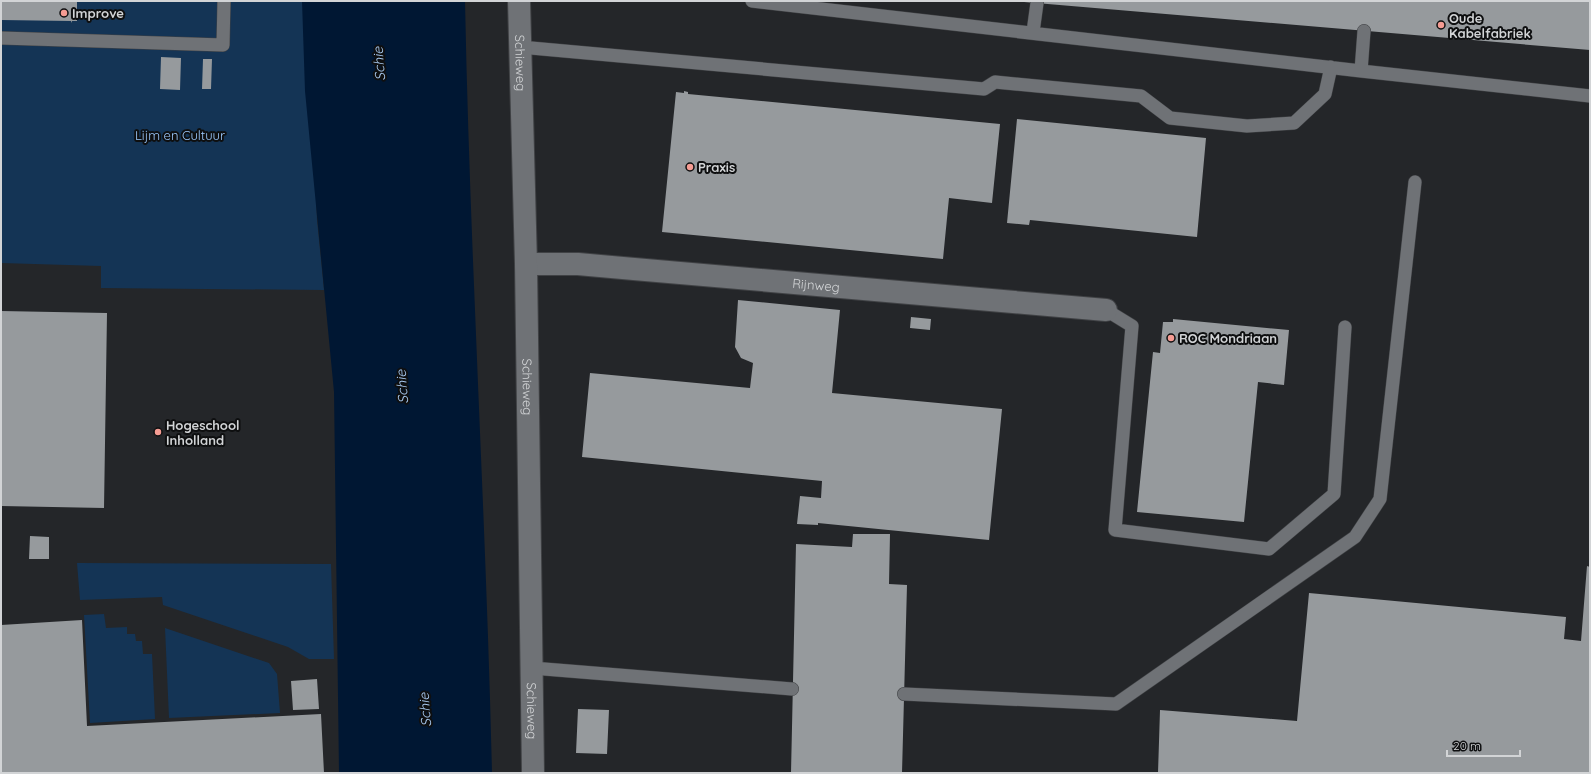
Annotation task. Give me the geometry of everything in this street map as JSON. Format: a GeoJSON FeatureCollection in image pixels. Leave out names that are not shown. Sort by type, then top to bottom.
{"type":"FeatureCollection","features":[{"type":"Feature","properties":{"kind":"street","name":"Schieweg"},"geometry":{"type":"LineString","coordinates":[[519,1],[526,264],[533,773]]}},
{"type":"Feature","properties":{"kind":"street","name":"Rijnweg"},"geometry":{"type":"LineString","coordinates":[[526,264],[578,264],[1106,310]]}},
{"type":"Feature","properties":{"kind":"lane"},"geometry":{"type":"LineString","coordinates":[[1,38],[223,45],[224,1]]}},
{"type":"Feature","properties":{"kind":"lane"},"geometry":{"type":"LineString","coordinates":[[752,1],[1590,96]]}},
{"type":"Feature","properties":{"kind":"lane"},"geometry":{"type":"LineString","coordinates":[[1033,32],[1036,3]]}},
{"type":"Feature","properties":{"kind":"lane"},"geometry":{"type":"LineString","coordinates":[[1361,71],[1364,31]]}},
{"type":"Feature","properties":{"kind":"lane"},"geometry":{"type":"LineString","coordinates":[[520,47],[984,89],[995,82],[1141,96],[1170,118],[1247,126],[1294,123],[1325,94],[1331,67]]}},
{"type":"Feature","properties":{"kind":"lane"},"geometry":{"type":"LineString","coordinates":[[904,694],[1116,704],[1355,537],[1380,499],[1415,182]]}},
{"type":"Feature","properties":{"kind":"lane"},"geometry":{"type":"LineString","coordinates":[[1106,310],[1132,326],[1115,530],[1269,549],[1334,494],[1345,327]]}},
{"type":"Feature","properties":{"kind":"lane"},"geometry":{"type":"LineString","coordinates":[[532,668],[792,689]]}},
{"type":"Feature","properties":{"kind":"green space","name":"Lijm en Cultuur"},"geometry":{"type":"Polygon","coordinates":[[[1,1],[308,1],[317,220],[324,290],[101,288],[101,266],[1,263],[1,1]]]}},
{"type":"Feature","properties":{"kind":"green space"},"geometry":{"type":"Polygon","coordinates":[[[77,563],[331,564],[334,659],[309,659],[288,647],[163,605],[162,597],[80,600],[77,563]]]}},
{"type":"Feature","properties":{"kind":"green space"},"geometry":{"type":"Polygon","coordinates":[[[104,614],[106,628],[127,627],[127,634],[135,634],[136,641],[142,641],[143,654],[152,654],[155,719],[90,723],[84,615],[104,614]]]}},
{"type":"Feature","properties":{"kind":"green space"},"geometry":{"type":"Polygon","coordinates":[[[165,628],[269,663],[277,674],[280,713],[169,718],[165,628]]]}},
{"type":"Feature","properties":{"kind":"water","name":"Schie"},"geometry":{"type":"Polygon","coordinates":[[[302,1],[465,1],[470,194],[486,580],[492,773],[339,773],[334,392],[305,91],[302,1]]]}},
{"type":"Feature","properties":{"kind":"building"},"geometry":{"type":"Polygon","coordinates":[[[1,1],[77,1],[77,21],[72,21],[71,23],[71,21],[1,20],[1,1]]]}},
{"type":"Feature","properties":{"kind":"building","name":"Oude Kabelfabriek"},"geometry":{"type":"Polygon","coordinates":[[[1590,1],[1590,50],[1024,2],[1590,1]]]}},
{"type":"Feature","properties":{"kind":"building"},"geometry":{"type":"Polygon","coordinates":[[[161,57],[181,58],[180,90],[160,89],[161,57]]]}},
{"type":"Feature","properties":{"kind":"building"},"geometry":{"type":"Polygon","coordinates":[[[203,59],[212,59],[211,89],[202,89],[203,59]]]}},
{"type":"Feature","properties":{"kind":"building"},"geometry":{"type":"Polygon","coordinates":[[[684,91],[688,92],[688,94],[1000,124],[992,203],[949,198],[943,259],[662,232],[676,92],[684,93],[684,91]]]}},
{"type":"Feature","properties":{"kind":"building"},"geometry":{"type":"Polygon","coordinates":[[[1017,119],[1206,138],[1197,237],[1030,220],[1029,225],[1007,223],[1017,119]]]}},
{"type":"Feature","properties":{"kind":"building"},"geometry":{"type":"Polygon","coordinates":[[[738,300],[840,310],[832,393],[1002,409],[989,540],[818,523],[818,525],[797,524],[800,496],[821,498],[822,481],[582,457],[590,373],[750,388],[753,363],[741,358],[735,347],[738,300]]]}},
{"type":"Feature","properties":{"kind":"building"},"geometry":{"type":"Polygon","coordinates":[[[1,311],[107,313],[104,508],[1,506],[1,311]]]}},
{"type":"Feature","properties":{"kind":"building"},"geometry":{"type":"Polygon","coordinates":[[[911,317],[931,319],[930,330],[910,328],[911,317]]]}},
{"type":"Feature","properties":{"kind":"building"},"geometry":{"type":"Polygon","coordinates":[[[1173,319],[1289,330],[1284,385],[1258,382],[1244,522],[1137,512],[1153,352],[1160,353],[1163,322],[1173,322],[1173,319]]]}},
{"type":"Feature","properties":{"kind":"building"},"geometry":{"type":"Polygon","coordinates":[[[853,534],[890,534],[889,584],[907,585],[902,773],[791,773],[796,544],[852,547],[853,534]]]}},
{"type":"Feature","properties":{"kind":"building"},"geometry":{"type":"Polygon","coordinates":[[[30,536],[49,537],[49,559],[29,559],[30,536]]]}},
{"type":"Feature","properties":{"kind":"building"},"geometry":{"type":"Polygon","coordinates":[[[1587,566],[1590,567],[1590,773],[1158,773],[1160,710],[1297,721],[1309,593],[1566,617],[1564,639],[1581,641],[1587,566]]]}},
{"type":"Feature","properties":{"kind":"building"},"geometry":{"type":"Polygon","coordinates":[[[82,620],[87,726],[321,714],[324,773],[1,773],[1,625],[82,620]]]}},
{"type":"Feature","properties":{"kind":"building"},"geometry":{"type":"Polygon","coordinates":[[[317,679],[319,709],[293,710],[291,681],[317,679]]]}},
{"type":"Feature","properties":{"kind":"building"},"geometry":{"type":"Polygon","coordinates":[[[578,709],[609,710],[607,754],[576,753],[578,709]]]}},
{"type":"Feature","properties":{"kind":"place","name":"Improve"},"geometry":{"type":"Point","coordinates":[64,13]}},
{"type":"Feature","properties":{"kind":"place","name":"Oude Kabelfabriek"},"geometry":{"type":"Point","coordinates":[1441,25]}},
{"type":"Feature","properties":{"kind":"place","name":"Praxis"},"geometry":{"type":"Point","coordinates":[690,167]}},
{"type":"Feature","properties":{"kind":"place","name":"ROC Mondriaan"},"geometry":{"type":"Point","coordinates":[1171,338]}},
{"type":"Feature","properties":{"kind":"place","name":"Hogeschool Inholland"},"geometry":{"type":"Point","coordinates":[158,432]}}]}
